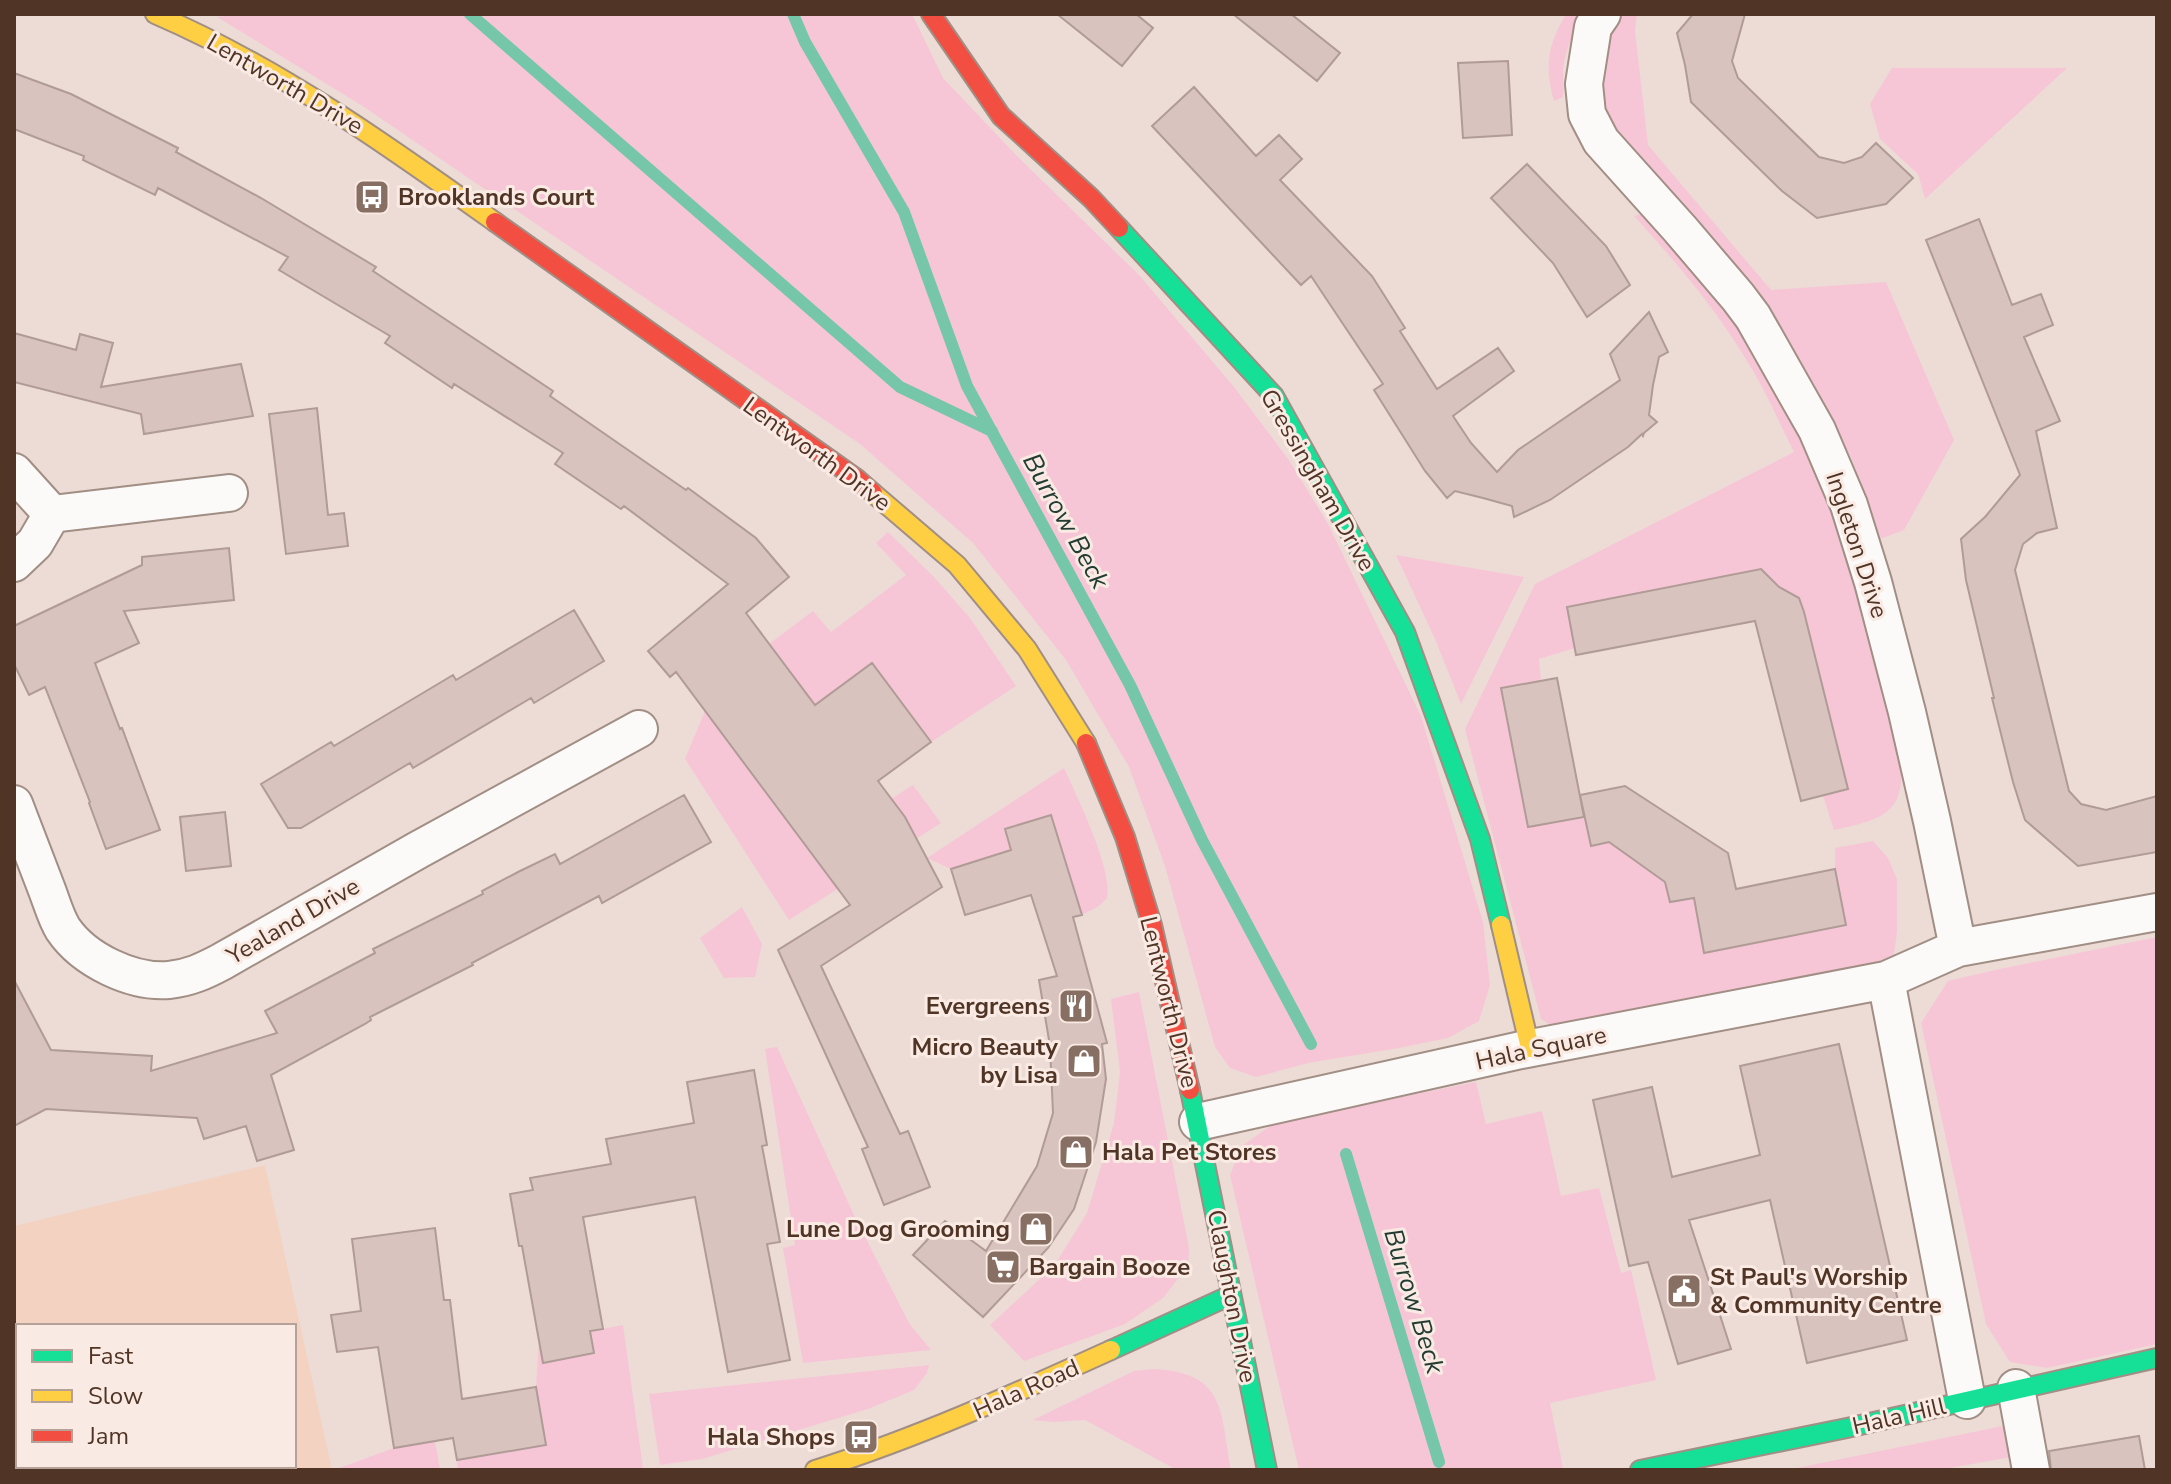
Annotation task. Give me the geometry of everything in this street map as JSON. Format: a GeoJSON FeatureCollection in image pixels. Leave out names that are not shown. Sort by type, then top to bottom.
{"type":"FeatureCollection","features":[{"type":"Feature","properties":{"kind":"street","name":"Lentworth Drive"},"geometry":{"type":"LineString","coordinates":[[155,14],[192,30],[311,96],[393,149],[857,479],[957,565],[1027,649],[1086,742],[1125,837],[1152,925],[1198,1122]]}},
{"type":"Feature","properties":{"kind":"street","name":"Gressingham Drive"},"geometry":{"type":"LineString","coordinates":[[931,14],[1001,116],[1091,198],[1274,396],[1405,632],[1480,839],[1530,1048]]}},
{"type":"Feature","properties":{"kind":"street","name":"Ingleton Drive"},"geometry":{"type":"LineString","coordinates":[[1602,14],[1593,27],[1584,84],[1587,114],[1601,141],[1753,317],[1817,430],[1849,505],[1907,712],[1958,948]]}},
{"type":"Feature","properties":{"kind":"street"},"geometry":{"type":"LineString","coordinates":[[14,472],[52,514]]}},
{"type":"Feature","properties":{"kind":"street"},"geometry":{"type":"LineString","coordinates":[[52,514],[229,493]]}},
{"type":"Feature","properties":{"kind":"street"},"geometry":{"type":"LineString","coordinates":[[14,563],[35,543],[52,514]]}},
{"type":"Feature","properties":{"kind":"street","name":"Yealand Drive"},"geometry":{"type":"LineString","coordinates":[[14,804],[62,927],[76,946],[94,960],[119,971],[168,980],[196,975],[221,962],[639,729]]}},
{"type":"Feature","properties":{"kind":"street"},"geometry":{"type":"LineString","coordinates":[[1958,948],[2157,912]]}},
{"type":"Feature","properties":{"kind":"street","name":"Hala Square"},"geometry":{"type":"LineString","coordinates":[[1198,1122],[1530,1048],[1886,980],[1958,948]]}},
{"type":"Feature","properties":{"kind":"street"},"geometry":{"type":"LineString","coordinates":[[1886,980],[1967,1400]]}},
{"type":"Feature","properties":{"kind":"street","name":"Claughton Drive"},"geometry":{"type":"LineString","coordinates":[[1198,1122],[1267,1470]]}},
{"type":"Feature","properties":{"kind":"street","name":"Hala Road"},"geometry":{"type":"LineString","coordinates":[[815,1470],[869,1453],[986,1407],[1231,1295]]}},
{"type":"Feature","properties":{"kind":"street","name":"Hala Hill"},"geometry":{"type":"LineString","coordinates":[[1640,1470],[1847,1428],[2157,1358]]}},
{"type":"Feature","properties":{"kind":"street"},"geometry":{"type":"LineString","coordinates":[[2016,1388],[2031,1470]]}},
{"type":"Feature","properties":{"kind":"shaded area"},"geometry":{"type":"Polygon","coordinates":[[[245,14],[912,14],[943,78],[1017,156],[1140,276],[1234,387],[1289,460],[1328,524],[1421,716],[1483,922],[1490,985],[1479,1021],[1448,1038],[1308,1063],[1256,1077],[1230,1068],[1215,1047],[1165,866],[1129,767],[1066,660],[973,543],[860,444],[361,105],[217,17],[245,14]]]}},
{"type":"Feature","properties":{"kind":"shaded area"},"geometry":{"type":"Polygon","coordinates":[[[1566,14],[1585,14],[1566,55],[1563,97],[1554,101],[1549,77],[1550,56],[1555,35],[1566,14]]]}},
{"type":"Feature","properties":{"kind":"shaded area"},"geometry":{"type":"Polygon","coordinates":[[[1620,14],[1637,14],[1635,31],[1648,145],[1771,290],[1886,282],[1954,440],[1904,530],[1880,539],[1852,459],[1788,341],[1755,292],[1615,135],[1603,109],[1599,81],[1605,46],[1620,14]]]}},
{"type":"Feature","properties":{"kind":"shaded area"},"geometry":{"type":"Polygon","coordinates":[[[1892,68],[2067,68],[1925,199],[1918,174],[1880,139],[1870,104],[1892,68]]]}},
{"type":"Feature","properties":{"kind":"shaded area"},"geometry":{"type":"Polygon","coordinates":[[[1646,213],[1658,220],[1757,352],[1806,446],[1871,631],[1901,771],[1900,787],[1897,799],[1882,815],[1834,830],[1823,796],[1848,789],[1802,610],[1567,607],[1575,648],[1539,659],[1541,681],[1501,689],[1528,827],[1584,817],[1591,846],[1609,842],[1665,882],[1670,902],[1694,898],[1705,952],[1845,925],[1835,869],[1835,848],[1873,841],[1888,858],[1897,879],[1897,933],[1894,954],[1888,964],[1554,1027],[1541,1019],[1465,729],[1535,584],[1794,452],[1758,379],[1726,328],[1634,216],[1646,213]]]}},
{"type":"Feature","properties":{"kind":"shaded area"},"geometry":{"type":"Polygon","coordinates":[[[888,532],[970,618],[1016,686],[931,742],[815,705],[769,644],[813,611],[831,632],[906,575],[876,543],[888,532]]]}},
{"type":"Feature","properties":{"kind":"shaded area"},"geometry":{"type":"Polygon","coordinates":[[[1396,555],[1524,577],[1461,704],[1435,639],[1396,555]]]}},
{"type":"Feature","properties":{"kind":"shaded area"},"geometry":{"type":"Polygon","coordinates":[[[705,711],[830,879],[907,821],[891,799],[913,785],[941,823],[789,920],[685,759],[705,711]]]}},
{"type":"Feature","properties":{"kind":"shaded area"},"geometry":{"type":"Polygon","coordinates":[[[1064,768],[1093,833],[1105,870],[1107,898],[1099,906],[1082,915],[1051,815],[1005,829],[1011,850],[951,869],[927,858],[1064,768]]]}},
{"type":"Feature","properties":{"kind":"shaded area"},"geometry":{"type":"Polygon","coordinates":[[[742,907],[762,944],[755,977],[724,978],[700,938],[742,907]]]}},
{"type":"Feature","properties":{"kind":"shaded area"},"geometry":{"type":"Polygon","coordinates":[[[2157,937],[2157,1344],[2047,1368],[2010,1362],[1986,1324],[1921,1023],[1948,981],[2157,937]]]}},
{"type":"Feature","properties":{"kind":"shaded area"},"geometry":{"type":"Polygon","coordinates":[[[1139,992],[1189,1248],[1188,1266],[1163,1298],[1125,1324],[1024,1361],[990,1325],[1054,1266],[1087,1213],[1114,1123],[1120,1072],[1111,999],[1139,992]]]}},
{"type":"Feature","properties":{"kind":"shaded area"},"geometry":{"type":"Polygon","coordinates":[[[777,1047],[854,1215],[909,1323],[931,1350],[803,1363],[783,1248],[795,1245],[765,1049],[777,1047]]]}},
{"type":"Feature","properties":{"kind":"shaded area"},"geometry":{"type":"Polygon","coordinates":[[[1476,1082],[1486,1124],[1542,1111],[1561,1196],[1599,1188],[1621,1273],[1631,1270],[1656,1380],[1550,1403],[1563,1468],[1299,1470],[1230,1175],[1242,1146],[1270,1126],[1476,1082]]]}},
{"type":"Feature","properties":{"kind":"shaded area"},"geometry":{"type":"Polygon","coordinates":[[[265,1165],[332,1470],[14,1470],[14,1226],[265,1165]]]}},
{"type":"Feature","properties":{"kind":"shaded area"},"geometry":{"type":"Polygon","coordinates":[[[623,1325],[643,1468],[458,1470],[457,1460],[545,1445],[536,1387],[539,1341],[623,1325]]]}},
{"type":"Feature","properties":{"kind":"shaded area"},"geometry":{"type":"Polygon","coordinates":[[[929,1365],[927,1373],[914,1390],[868,1409],[702,1459],[660,1465],[649,1394],[929,1365]]]}},
{"type":"Feature","properties":{"kind":"shaded area"},"geometry":{"type":"Polygon","coordinates":[[[1154,1369],[1178,1372],[1208,1387],[1221,1414],[1231,1470],[1177,1470],[1085,1420],[1033,1420],[1134,1371],[1154,1369]]]}},
{"type":"Feature","properties":{"kind":"shaded area"},"geometry":{"type":"Polygon","coordinates":[[[2003,1426],[2017,1456],[1939,1470],[1787,1470],[2003,1426]]]}},
{"type":"Feature","properties":{"kind":"shaded area"},"geometry":{"type":"Polygon","coordinates":[[[435,1441],[440,1470],[334,1470],[394,1448],[435,1441]]]}},
{"type":"Feature","properties":{"kind":"building"},"geometry":{"type":"Polygon","coordinates":[[[1057,14],[1136,14],[1153,28],[1122,66],[1057,14]]]}},
{"type":"Feature","properties":{"kind":"building"},"geometry":{"type":"Polygon","coordinates":[[[1233,14],[1291,14],[1340,53],[1317,81],[1233,14]]]}},
{"type":"Feature","properties":{"kind":"building"},"geometry":{"type":"Polygon","coordinates":[[[1693,14],[1745,14],[1732,61],[1738,78],[1819,157],[1844,163],[1862,157],[1876,143],[1913,178],[1886,204],[1817,218],[1782,191],[1691,102],[1677,33],[1693,14]]]}},
{"type":"Feature","properties":{"kind":"building"},"geometry":{"type":"Polygon","coordinates":[[[1508,61],[1512,135],[1463,138],[1458,63],[1508,61]]]}},
{"type":"Feature","properties":{"kind":"building"},"geometry":{"type":"Polygon","coordinates":[[[14,73],[71,94],[178,148],[176,152],[261,198],[376,267],[373,271],[553,391],[550,396],[686,490],[688,488],[756,538],[789,577],[746,613],[815,705],[872,663],[931,742],[878,781],[905,817],[942,887],[821,966],[900,1134],[908,1131],[930,1187],[884,1205],[862,1149],[868,1147],[778,950],[850,905],[676,672],[670,677],[648,651],[728,584],[624,506],[621,509],[555,464],[563,453],[454,384],[452,388],[385,343],[390,336],[279,270],[288,257],[158,188],[155,195],[83,160],[84,156],[14,129],[14,73]]]}},
{"type":"Feature","properties":{"kind":"building"},"geometry":{"type":"Polygon","coordinates":[[[1194,87],[1256,156],[1279,135],[1302,159],[1280,180],[1372,276],[1405,328],[1400,331],[1437,389],[1498,348],[1514,371],[1453,416],[1471,443],[1497,472],[1518,450],[1620,380],[1610,354],[1649,312],[1668,352],[1659,357],[1653,385],[1649,415],[1657,422],[1628,447],[1550,500],[1514,517],[1512,506],[1455,491],[1447,498],[1425,471],[1374,390],[1383,384],[1311,276],[1301,285],[1152,126],[1194,87]]]}},
{"type":"Feature","properties":{"kind":"building"},"geometry":{"type":"Polygon","coordinates":[[[1527,164],[1606,246],[1630,285],[1587,317],[1553,263],[1491,198],[1527,164]]]}},
{"type":"Feature","properties":{"kind":"building"},"geometry":{"type":"Polygon","coordinates":[[[1979,219],[2012,305],[2041,294],[2053,325],[2024,337],[2060,421],[2036,431],[2057,528],[2037,533],[2023,544],[2015,570],[2069,791],[2081,804],[2106,810],[2157,796],[2157,852],[2078,866],[2025,820],[2013,782],[1966,580],[1961,539],[1985,517],[2020,475],[1926,240],[1979,219]]]}},
{"type":"Feature","properties":{"kind":"building"},"geometry":{"type":"Polygon","coordinates":[[[14,333],[76,350],[80,334],[113,343],[101,387],[241,364],[253,416],[144,434],[141,414],[14,382],[14,333]]]}},
{"type":"Feature","properties":{"kind":"building"},"geometry":{"type":"Polygon","coordinates":[[[317,408],[328,515],[344,513],[348,546],[286,554],[269,414],[317,408]]]}},
{"type":"Feature","properties":{"kind":"building"},"geometry":{"type":"Polygon","coordinates":[[[229,548],[234,600],[124,611],[139,643],[95,663],[160,830],[106,849],[45,687],[29,695],[14,664],[14,626],[142,565],[142,557],[229,548]]]}},
{"type":"Feature","properties":{"kind":"building"},"geometry":{"type":"Polygon","coordinates":[[[1761,569],[1779,587],[1799,598],[1848,789],[1801,801],[1755,621],[1576,655],[1567,607],[1761,569]]]}},
{"type":"Feature","properties":{"kind":"building"},"geometry":{"type":"Polygon","coordinates":[[[574,610],[604,661],[534,703],[531,698],[413,768],[410,763],[301,828],[288,828],[261,784],[331,742],[334,746],[453,675],[456,680],[574,610]]]}},
{"type":"Feature","properties":{"kind":"building"},"geometry":{"type":"Polygon","coordinates":[[[1557,678],[1584,817],[1528,827],[1501,688],[1557,678]]]}},
{"type":"Feature","properties":{"kind":"building"},"geometry":{"type":"Polygon","coordinates":[[[1625,786],[1728,853],[1736,889],[1835,869],[1846,925],[1704,953],[1694,898],[1670,902],[1665,882],[1609,842],[1591,846],[1580,795],[1625,786]]]}},
{"type":"Feature","properties":{"kind":"building"},"geometry":{"type":"Polygon","coordinates":[[[684,795],[711,842],[602,903],[599,896],[370,1017],[371,1020],[365,1024],[271,1075],[294,1150],[257,1161],[246,1126],[204,1139],[197,1118],[46,1109],[14,1126],[14,980],[51,1050],[152,1056],[151,1071],[277,1033],[265,1011],[375,953],[373,949],[483,894],[482,891],[518,872],[555,854],[560,864],[684,795]]]}},
{"type":"Feature","properties":{"kind":"building"},"geometry":{"type":"Polygon","coordinates":[[[225,812],[231,866],[186,871],[180,817],[225,812]]]}},
{"type":"Feature","properties":{"kind":"building"},"geometry":{"type":"Polygon","coordinates":[[[1051,815],[1082,915],[1073,917],[1107,1043],[1102,1044],[1106,1079],[1096,1142],[1074,1209],[1048,1248],[983,1317],[913,1255],[945,1221],[986,1251],[1037,1166],[1053,1113],[1050,1046],[1039,980],[1057,976],[1031,895],[965,915],[951,869],[1011,850],[1005,829],[1051,815]]]}},
{"type":"Feature","properties":{"kind":"building"},"geometry":{"type":"Polygon","coordinates":[[[1839,1044],[1907,1340],[1807,1363],[1770,1200],[1689,1220],[1731,1349],[1678,1364],[1648,1262],[1629,1266],[1593,1100],[1652,1087],[1672,1177],[1760,1155],[1740,1066],[1839,1044]]]}},
{"type":"Feature","properties":{"kind":"building"},"geometry":{"type":"Polygon","coordinates":[[[754,1070],[767,1145],[762,1146],[780,1242],[767,1244],[790,1360],[728,1372],[695,1197],[583,1217],[603,1329],[590,1331],[594,1353],[543,1363],[510,1194],[533,1190],[530,1178],[611,1164],[606,1139],[694,1123],[687,1082],[754,1070]]]}},
{"type":"Feature","properties":{"kind":"building"},"geometry":{"type":"Polygon","coordinates":[[[435,1228],[444,1300],[450,1300],[462,1399],[536,1387],[546,1445],[457,1460],[453,1438],[394,1448],[378,1347],[337,1352],[331,1315],[361,1311],[352,1239],[435,1228]]]}},
{"type":"Feature","properties":{"kind":"building"},"geometry":{"type":"Polygon","coordinates":[[[2139,1436],[2145,1470],[2051,1470],[2049,1451],[2139,1436]]]}},
{"type":"Feature","properties":{"kind":"waterway"},"geometry":{"type":"LineString","coordinates":[[470,14],[900,387],[992,431]]}},
{"type":"Feature","properties":{"kind":"waterway","name":"Burrow Beck"},"geometry":{"type":"LineString","coordinates":[[793,14],[805,42],[904,212],[967,386],[1130,685],[1202,840],[1311,1044]]}},
{"type":"Feature","properties":{"kind":"waterway","name":"Burrow Beck"},"geometry":{"type":"LineString","coordinates":[[1346,1154],[1439,1462]]}},
{"type":"Feature","properties":{"kind":"traffic: fast"},"geometry":{"type":"LineString","coordinates":[[1119,228],[1274,396],[1405,632],[1480,839],[1501,925]]}},
{"type":"Feature","properties":{"kind":"traffic: fast"},"geometry":{"type":"LineString","coordinates":[[1190,1090],[1267,1470]]}},
{"type":"Feature","properties":{"kind":"traffic: fast"},"geometry":{"type":"LineString","coordinates":[[1111,1350],[1231,1295]]}},
{"type":"Feature","properties":{"kind":"traffic: fast"},"geometry":{"type":"LineString","coordinates":[[1640,1470],[1847,1428],[2157,1358]]}},
{"type":"Feature","properties":{"kind":"traffic: slow"},"geometry":{"type":"LineString","coordinates":[[155,14],[245,58],[331,109],[495,222]]}},
{"type":"Feature","properties":{"kind":"traffic: slow"},"geometry":{"type":"LineString","coordinates":[[873,493],[957,565],[1027,649],[1086,743]]}},
{"type":"Feature","properties":{"kind":"traffic: slow"},"geometry":{"type":"LineString","coordinates":[[1501,925],[1530,1048]]}},
{"type":"Feature","properties":{"kind":"traffic: slow"},"geometry":{"type":"LineString","coordinates":[[815,1470],[928,1430],[1111,1350]]}},
{"type":"Feature","properties":{"kind":"traffic: jam"},"geometry":{"type":"LineString","coordinates":[[931,14],[1001,116],[1091,198],[1119,228]]}},
{"type":"Feature","properties":{"kind":"traffic: jam"},"geometry":{"type":"LineString","coordinates":[[495,222],[873,493]]}},
{"type":"Feature","properties":{"kind":"traffic: jam"},"geometry":{"type":"LineString","coordinates":[[1086,743],[1125,837],[1152,925],[1190,1090]]}},
{"type":"Feature","properties":{"kind":"place","name":"Brooklands Court"},"geometry":{"type":"Point","coordinates":[372,197]}},
{"type":"Feature","properties":{"kind":"place","name":"Evergreens"},"geometry":{"type":"Point","coordinates":[1076,1006]}},
{"type":"Feature","properties":{"kind":"place","name":"Micro Beauty by Lisa"},"geometry":{"type":"Point","coordinates":[1084,1061]}},
{"type":"Feature","properties":{"kind":"place","name":"Hala Pet Stores"},"geometry":{"type":"Point","coordinates":[1076,1152]}},
{"type":"Feature","properties":{"kind":"place","name":"Lune Dog Grooming"},"geometry":{"type":"Point","coordinates":[1036,1229]}},
{"type":"Feature","properties":{"kind":"place","name":"Bargain Booze"},"geometry":{"type":"Point","coordinates":[1003,1267]}},
{"type":"Feature","properties":{"kind":"place","name":"St Paul's Worship & Community Centre"},"geometry":{"type":"Point","coordinates":[1684,1291]}},
{"type":"Feature","properties":{"kind":"place","name":"Hala Shops"},"geometry":{"type":"Point","coordinates":[861,1437]}}]}
